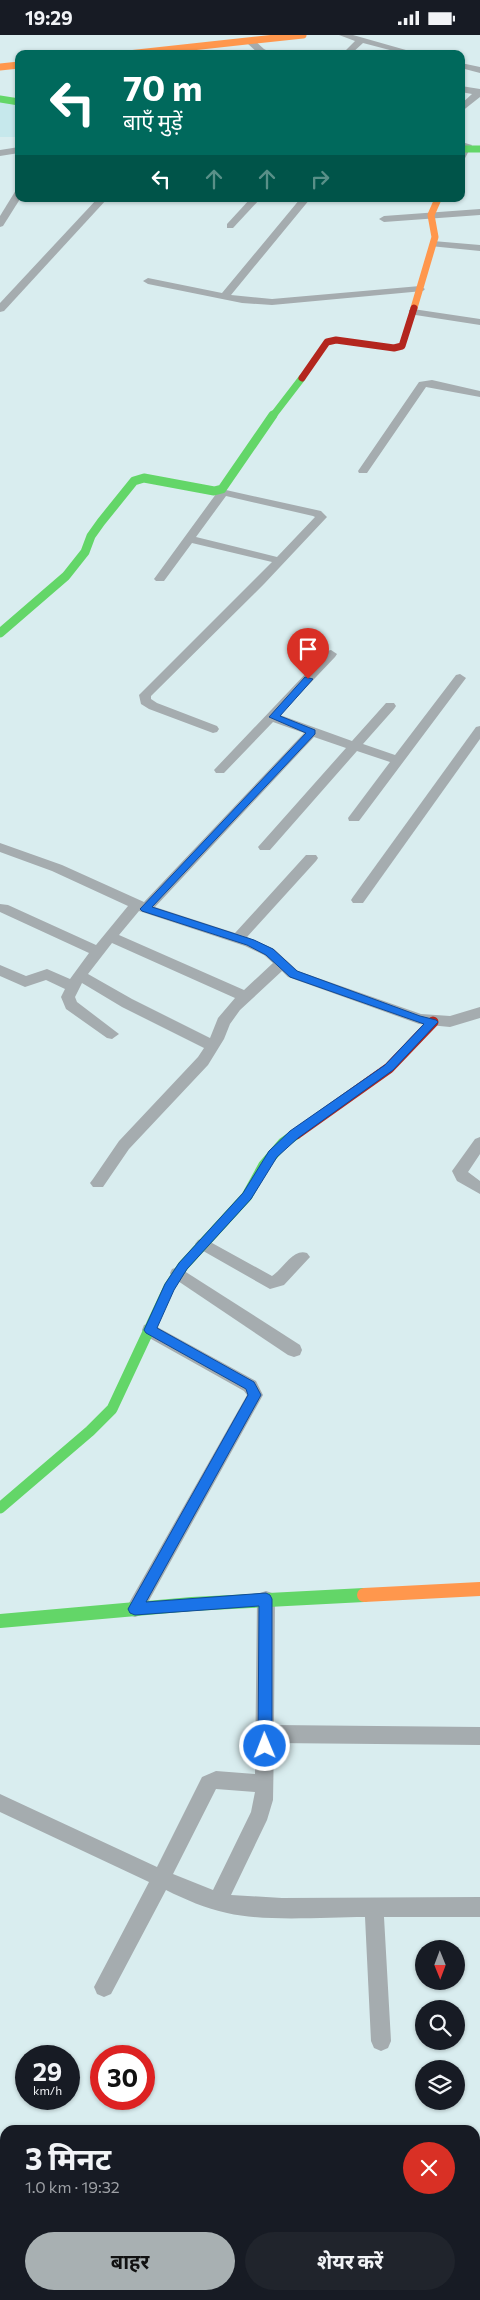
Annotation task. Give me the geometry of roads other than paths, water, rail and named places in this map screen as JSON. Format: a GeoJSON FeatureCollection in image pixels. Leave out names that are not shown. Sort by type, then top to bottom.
{"type":"FeatureCollection","features":[{"type":"Feature","properties":{"kind":"main road"},"geometry":{"type":"LineString","coordinates":[[166,50],[303,35]]}},
{"type":"Feature","properties":{"kind":"main road"},"geometry":{"type":"LineString","coordinates":[[0,67],[15,65]]}},
{"type":"Feature","properties":{"kind":"main road"},"geometry":{"type":"LineString","coordinates":[[0,97],[15,100]]}},
{"type":"Feature","properties":{"kind":"main road"},"geometry":{"type":"LineString","coordinates":[[465,149],[480,147]]}},
{"type":"Feature","properties":{"kind":"main road"},"geometry":{"type":"LineString","coordinates":[[0,633],[66,576],[85,552],[91,537],[134,481],[148,479],[220,491],[259,433],[301,380],[327,342],[336,340],[400,347],[403,344],[433,244],[435,233],[430,215],[436,202]]}},
{"type":"Feature","properties":{"kind":"main road"},"geometry":{"type":"LineString","coordinates":[[0,1508],[108,1414],[119,1397],[169,1287],[178,1273],[247,1196],[264,1165],[283,1143],[389,1068],[433,1022]]}},
{"type":"Feature","properties":{"kind":"main road"},"geometry":{"type":"LineString","coordinates":[[0,1621],[266,1599],[480,1589]]}},
{"type":"Feature","properties":{"kind":"street"},"geometry":{"type":"LineString","coordinates":[[343,35],[400,50]]}},
{"type":"Feature","properties":{"kind":"street"},"geometry":{"type":"LineString","coordinates":[[350,50],[361,40]]}},
{"type":"Feature","properties":{"kind":"street"},"geometry":{"type":"LineString","coordinates":[[250,41],[259,50]]}},
{"type":"Feature","properties":{"kind":"street"},"geometry":{"type":"LineString","coordinates":[[465,66],[480,70]]}},
{"type":"Feature","properties":{"kind":"street"},"geometry":{"type":"LineString","coordinates":[[465,90],[479,93]]}},
{"type":"Feature","properties":{"kind":"street"},"geometry":{"type":"LineString","coordinates":[[465,105],[479,93]]}},
{"type":"Feature","properties":{"kind":"street"},"geometry":{"type":"LineString","coordinates":[[0,153],[15,151]]}},
{"type":"Feature","properties":{"kind":"street"},"geometry":{"type":"LineString","coordinates":[[0,224],[15,199]]}},
{"type":"Feature","properties":{"kind":"street"},"geometry":{"type":"LineString","coordinates":[[0,309],[99,202]]}},
{"type":"Feature","properties":{"kind":"street"},"geometry":{"type":"LineString","coordinates":[[230,226],[252,202]]}},
{"type":"Feature","properties":{"kind":"street"},"geometry":{"type":"LineString","coordinates":[[225,296],[303,202]]}},
{"type":"Feature","properties":{"kind":"street"},"geometry":{"type":"LineString","coordinates":[[384,219],[480,212]]}},
{"type":"Feature","properties":{"kind":"street"},"geometry":{"type":"LineString","coordinates":[[433,244],[480,248]]}},
{"type":"Feature","properties":{"kind":"street"},"geometry":{"type":"LineString","coordinates":[[148,281],[251,301],[282,302],[420,289]]}},
{"type":"Feature","properties":{"kind":"street"},"geometry":{"type":"LineString","coordinates":[[413,312],[480,322]]}},
{"type":"Feature","properties":{"kind":"street"},"geometry":{"type":"LineString","coordinates":[[363,471],[423,384],[432,383],[480,394]]}},
{"type":"Feature","properties":{"kind":"street"},"geometry":{"type":"LineString","coordinates":[[160,579],[190,539],[220,491],[320,515],[320,520],[144,698],[152,706],[213,729]]}},
{"type":"Feature","properties":{"kind":"street"},"geometry":{"type":"LineString","coordinates":[[190,539],[280,561]]}},
{"type":"Feature","properties":{"kind":"street"},"geometry":{"type":"LineString","coordinates":[[220,770],[274,717],[332,654]]}},
{"type":"Feature","properties":{"kind":"street"},"geometry":{"type":"LineString","coordinates":[[354,818],[460,677]]}},
{"type":"Feature","properties":{"kind":"street"},"geometry":{"type":"LineString","coordinates":[[265,847],[390,706]]}},
{"type":"Feature","properties":{"kind":"street"},"geometry":{"type":"LineString","coordinates":[[274,717],[312,732],[397,760]]}},
{"type":"Feature","properties":{"kind":"street"},"geometry":{"type":"LineString","coordinates":[[358,900],[480,730]]}},
{"type":"Feature","properties":{"kind":"street"},"geometry":{"type":"LineString","coordinates":[[112,1034],[71,1005],[68,997],[76,981],[110,937],[312,732]]}},
{"type":"Feature","properties":{"kind":"street"},"geometry":{"type":"LineString","coordinates":[[0,847],[57,868],[141,907],[238,938],[269,952],[293,974],[312,982],[419,1019],[433,1022],[454,1021],[480,1012]]}},
{"type":"Feature","properties":{"kind":"street"},"geometry":{"type":"LineString","coordinates":[[238,938],[311,858]]}},
{"type":"Feature","properties":{"kind":"street"},"geometry":{"type":"LineString","coordinates":[[2,908],[98,952]]}},
{"type":"Feature","properties":{"kind":"street"},"geometry":{"type":"LineString","coordinates":[[110,937],[244,996]]}},
{"type":"Feature","properties":{"kind":"street"},"geometry":{"type":"LineString","coordinates":[[98,1183],[120,1151],[174,1095],[213,1046],[226,1017],[244,996],[281,964]]}},
{"type":"Feature","properties":{"kind":"street"},"geometry":{"type":"LineString","coordinates":[[0,970],[25,982],[48,974],[76,981],[127,1003],[213,1046]]}},
{"type":"Feature","properties":{"kind":"street"},"geometry":{"type":"LineString","coordinates":[[480,1143],[460,1171],[462,1177],[480,1188]]}},
{"type":"Feature","properties":{"kind":"street"},"geometry":{"type":"LineString","coordinates":[[203,1243],[270,1283],[278,1281],[302,1257]]}},
{"type":"Feature","properties":{"kind":"street"},"geometry":{"type":"LineString","coordinates":[[178,1273],[294,1350]]}},
{"type":"Feature","properties":{"kind":"street"},"geometry":{"type":"LineString","coordinates":[[135,1609],[255,1395],[250,1385],[150,1330]]}},
{"type":"Feature","properties":{"kind":"street"},"geometry":{"type":"LineString","coordinates":[[218,1901],[260,1814],[264,1800],[266,1599]]}},
{"type":"Feature","properties":{"kind":"street"},"geometry":{"type":"LineString","coordinates":[[265,1734],[480,1736]]}},
{"type":"Feature","properties":{"kind":"street"},"geometry":{"type":"LineString","coordinates":[[104,1987],[161,1879],[208,1783],[216,1780],[264,1784]]}},
{"type":"Feature","properties":{"kind":"street"},"geometry":{"type":"LineString","coordinates":[[0,1803],[161,1879],[199,1896],[218,1901],[282,1908],[480,1907]]}},
{"type":"Feature","properties":{"kind":"street"},"geometry":{"type":"LineString","coordinates":[[374,1908],[382,2041]]}}]}
